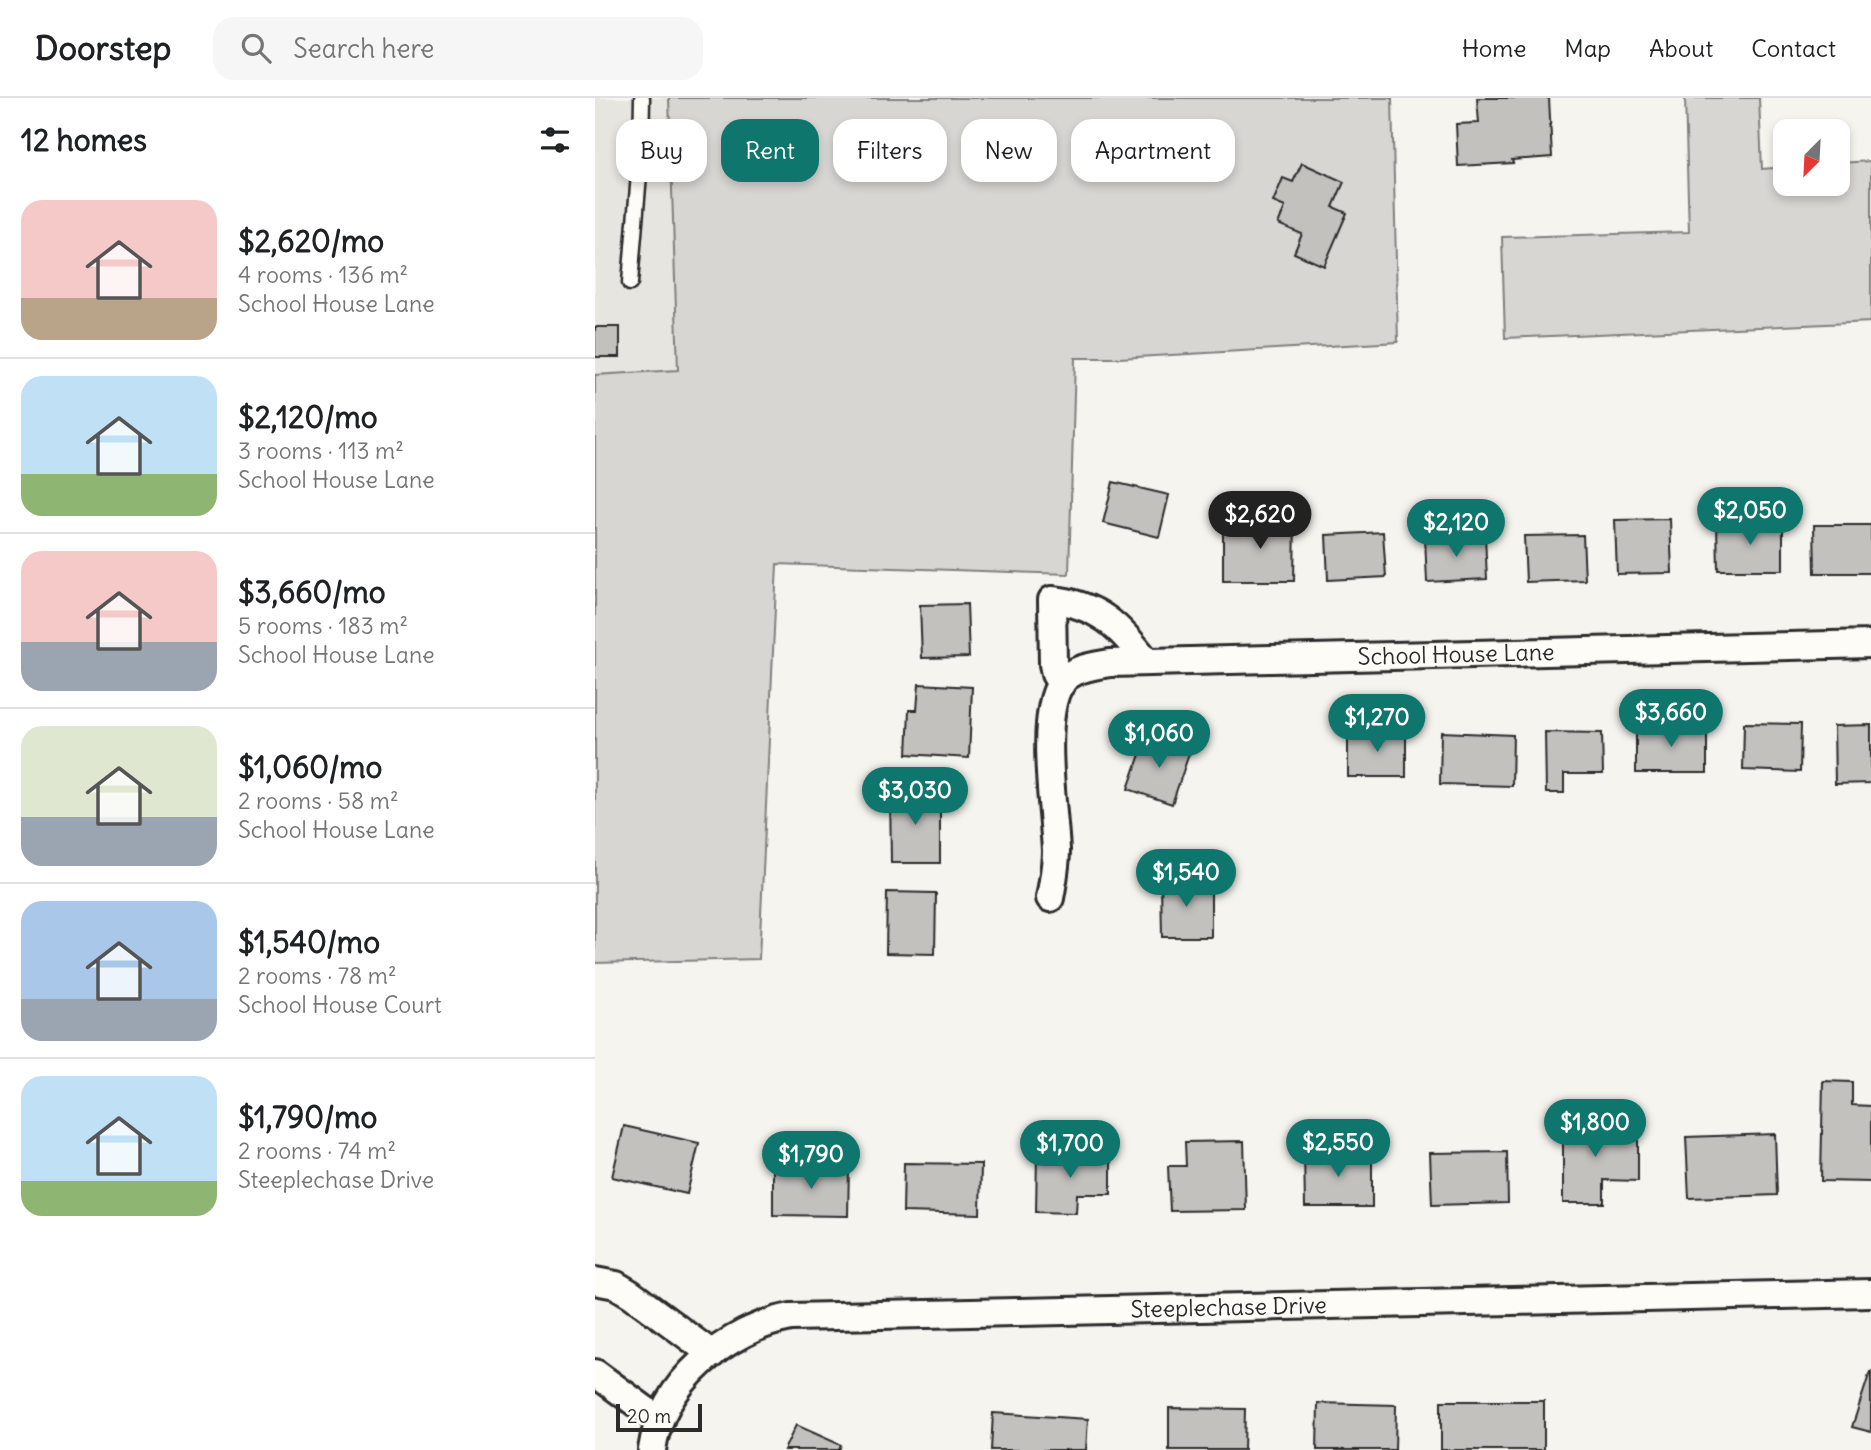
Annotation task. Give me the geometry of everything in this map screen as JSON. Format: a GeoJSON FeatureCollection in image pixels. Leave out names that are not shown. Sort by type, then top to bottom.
{"type":"FeatureCollection","features":[{"type":"Feature","properties":{"kind":"street"},"geometry":{"type":"LineString","coordinates":[[1050,898],[1056,852],[1050,790],[1050,722],[1058,691],[1053,664],[1052,600],[1072,602],[1093,609],[1128,638],[1147,662]]}},
{"type":"Feature","properties":{"kind":"street","name":"School House Lane"},"geometry":{"type":"LineString","coordinates":[[1058,691],[1072,673],[1110,663],[1871,644]]}},
{"type":"Feature","properties":{"kind":"street"},"geometry":{"type":"LineString","coordinates":[[595,1281],[616,1286],[631,1294],[712,1354]]}},
{"type":"Feature","properties":{"kind":"street","name":"Steeplechase Drive"},"geometry":{"type":"LineString","coordinates":[[652,1450],[659,1420],[688,1377],[712,1354],[730,1340],[767,1323],[809,1315],[1871,1293]]}},
{"type":"Feature","properties":{"kind":"street"},"geometry":{"type":"LineString","coordinates":[[595,1373],[659,1420]]}},
{"type":"Feature","properties":{"kind":"lane"},"geometry":{"type":"LineString","coordinates":[[630,283],[641,150],[642,98]]}},
{"type":"Feature","properties":{"kind":"shaded area"},"geometry":{"type":"Polygon","coordinates":[[[595,98],[669,98],[670,119],[616,119],[616,182],[672,182],[678,370],[595,375],[595,98]]]}},
{"type":"Feature","properties":{"kind":"shaded area"},"geometry":{"type":"Polygon","coordinates":[[[669,98],[1392,98],[1398,342],[1119,358],[1075,358],[1069,574],[777,564],[759,959],[595,963],[595,375],[678,370],[672,182],[707,182],[707,119],[670,119],[669,98]]]}},
{"type":"Feature","properties":{"kind":"shaded area"},"geometry":{"type":"Polygon","coordinates":[[[1685,98],[1759,98],[1762,169],[1773,168],[1773,196],[1850,196],[1850,162],[1871,161],[1871,322],[1505,338],[1502,237],[1689,232],[1685,98]]]}},
{"type":"Feature","properties":{"kind":"building"},"geometry":{"type":"Polygon","coordinates":[[[1477,98],[1549,98],[1552,157],[1512,160],[1513,163],[1458,166],[1456,124],[1479,123],[1477,98]]]}},
{"type":"Feature","properties":{"kind":"building"},"geometry":{"type":"Polygon","coordinates":[[[1302,163],[1344,182],[1333,207],[1347,213],[1324,266],[1294,253],[1302,234],[1278,224],[1285,207],[1273,202],[1283,178],[1293,182],[1302,163]]]}},
{"type":"Feature","properties":{"kind":"building"},"geometry":{"type":"Polygon","coordinates":[[[595,327],[620,327],[620,357],[595,357],[595,327]]]}},
{"type":"Feature","properties":{"kind":"building"},"geometry":{"type":"Polygon","coordinates":[[[1113,482],[1169,495],[1159,537],[1103,523],[1113,482]]]}},
{"type":"Feature","properties":{"kind":"building"},"geometry":{"type":"Polygon","coordinates":[[[1244,518],[1295,518],[1294,581],[1223,581],[1223,530],[1244,530],[1244,518]]]}},
{"type":"Feature","properties":{"kind":"building"},"geometry":{"type":"Polygon","coordinates":[[[1670,519],[1672,573],[1617,574],[1615,520],[1670,519]]]}},
{"type":"Feature","properties":{"kind":"building"},"geometry":{"type":"Polygon","coordinates":[[[1717,524],[1783,524],[1783,570],[1718,570],[1717,524]]]}},
{"type":"Feature","properties":{"kind":"building"},"geometry":{"type":"Polygon","coordinates":[[[1814,525],[1871,525],[1871,573],[1815,573],[1814,525]]]}},
{"type":"Feature","properties":{"kind":"building"},"geometry":{"type":"Polygon","coordinates":[[[1383,532],[1386,577],[1328,580],[1326,535],[1383,532]]]}},
{"type":"Feature","properties":{"kind":"building"},"geometry":{"type":"Polygon","coordinates":[[[1583,535],[1585,580],[1526,582],[1524,536],[1583,535]]]}},
{"type":"Feature","properties":{"kind":"building"},"geometry":{"type":"Polygon","coordinates":[[[1485,536],[1487,579],[1427,582],[1425,538],[1485,536]]]}},
{"type":"Feature","properties":{"kind":"building"},"geometry":{"type":"Polygon","coordinates":[[[967,604],[969,657],[922,658],[920,605],[967,604]]]}},
{"type":"Feature","properties":{"kind":"building"},"geometry":{"type":"Polygon","coordinates":[[[919,684],[972,687],[969,758],[907,754],[909,710],[917,710],[919,684]]]}},
{"type":"Feature","properties":{"kind":"building"},"geometry":{"type":"Polygon","coordinates":[[[1744,723],[1801,724],[1800,772],[1743,770],[1744,723]]]}},
{"type":"Feature","properties":{"kind":"building"},"geometry":{"type":"Polygon","coordinates":[[[1636,725],[1707,725],[1707,773],[1636,773],[1636,725]]]}},
{"type":"Feature","properties":{"kind":"building"},"geometry":{"type":"Polygon","coordinates":[[[1871,725],[1871,783],[1835,784],[1834,726],[1871,725]]]}},
{"type":"Feature","properties":{"kind":"building"},"geometry":{"type":"Polygon","coordinates":[[[1348,731],[1406,731],[1406,777],[1348,777],[1348,731]]]}},
{"type":"Feature","properties":{"kind":"building"},"geometry":{"type":"Polygon","coordinates":[[[1441,732],[1513,735],[1512,786],[1440,784],[1441,732]]]}},
{"type":"Feature","properties":{"kind":"building"},"geometry":{"type":"Polygon","coordinates":[[[1545,732],[1602,733],[1603,774],[1564,774],[1564,793],[1546,793],[1545,732]]]}},
{"type":"Feature","properties":{"kind":"building"},"geometry":{"type":"Polygon","coordinates":[[[1146,737],[1190,751],[1172,804],[1128,789],[1146,737]]]}},
{"type":"Feature","properties":{"kind":"building"},"geometry":{"type":"Polygon","coordinates":[[[940,790],[940,863],[891,863],[890,791],[940,790]]]}},
{"type":"Feature","properties":{"kind":"building"},"geometry":{"type":"Polygon","coordinates":[[[1161,881],[1211,881],[1211,937],[1162,937],[1161,881]]]}},
{"type":"Feature","properties":{"kind":"building"},"geometry":{"type":"Polygon","coordinates":[[[887,892],[936,893],[935,954],[886,953],[887,892]]]}},
{"type":"Feature","properties":{"kind":"building"},"geometry":{"type":"Polygon","coordinates":[[[1823,1081],[1852,1082],[1852,1105],[1871,1106],[1871,1182],[1821,1181],[1823,1081]]]}},
{"type":"Feature","properties":{"kind":"building"},"geometry":{"type":"Polygon","coordinates":[[[1563,1118],[1614,1118],[1614,1136],[1638,1136],[1638,1181],[1604,1180],[1604,1203],[1563,1203],[1563,1118]]]}},
{"type":"Feature","properties":{"kind":"building"},"geometry":{"type":"Polygon","coordinates":[[[624,1126],[699,1143],[687,1194],[612,1177],[624,1126]]]}},
{"type":"Feature","properties":{"kind":"building"},"geometry":{"type":"Polygon","coordinates":[[[1775,1134],[1777,1195],[1689,1198],[1686,1137],[1775,1134]]]}},
{"type":"Feature","properties":{"kind":"building"},"geometry":{"type":"Polygon","coordinates":[[[1244,1141],[1246,1210],[1170,1211],[1168,1166],[1186,1166],[1185,1142],[1244,1141]]]}},
{"type":"Feature","properties":{"kind":"building"},"geometry":{"type":"Polygon","coordinates":[[[1304,1152],[1372,1152],[1372,1207],[1305,1207],[1304,1152]]]}},
{"type":"Feature","properties":{"kind":"building"},"geometry":{"type":"Polygon","coordinates":[[[1507,1152],[1508,1203],[1432,1205],[1430,1153],[1507,1152]]]}},
{"type":"Feature","properties":{"kind":"building"},"geometry":{"type":"Polygon","coordinates":[[[1037,1153],[1111,1154],[1111,1194],[1077,1194],[1076,1213],[1036,1212],[1037,1153]]]}},
{"type":"Feature","properties":{"kind":"building"},"geometry":{"type":"Polygon","coordinates":[[[904,1163],[981,1164],[980,1214],[903,1212],[904,1163]]]}},
{"type":"Feature","properties":{"kind":"building"},"geometry":{"type":"Polygon","coordinates":[[[773,1166],[849,1167],[848,1216],[773,1215],[773,1166]]]}},
{"type":"Feature","properties":{"kind":"building"},"geometry":{"type":"Polygon","coordinates":[[[1871,1372],[1871,1432],[1852,1427],[1871,1372]]]}},
{"type":"Feature","properties":{"kind":"building"},"geometry":{"type":"Polygon","coordinates":[[[1441,1401],[1544,1401],[1544,1450],[1441,1450],[1441,1401]]]}},
{"type":"Feature","properties":{"kind":"building"},"geometry":{"type":"Polygon","coordinates":[[[1318,1403],[1396,1405],[1395,1450],[1317,1450],[1318,1403]]]}},
{"type":"Feature","properties":{"kind":"building"},"geometry":{"type":"Polygon","coordinates":[[[1169,1408],[1245,1409],[1244,1450],[1169,1450],[1169,1408]]]}},
{"type":"Feature","properties":{"kind":"building"},"geometry":{"type":"Polygon","coordinates":[[[993,1413],[1088,1419],[1086,1450],[991,1450],[993,1413]]]}},
{"type":"Feature","properties":{"kind":"building"},"geometry":{"type":"Polygon","coordinates":[[[796,1425],[841,1445],[839,1450],[784,1450],[796,1425]]]}}]}
